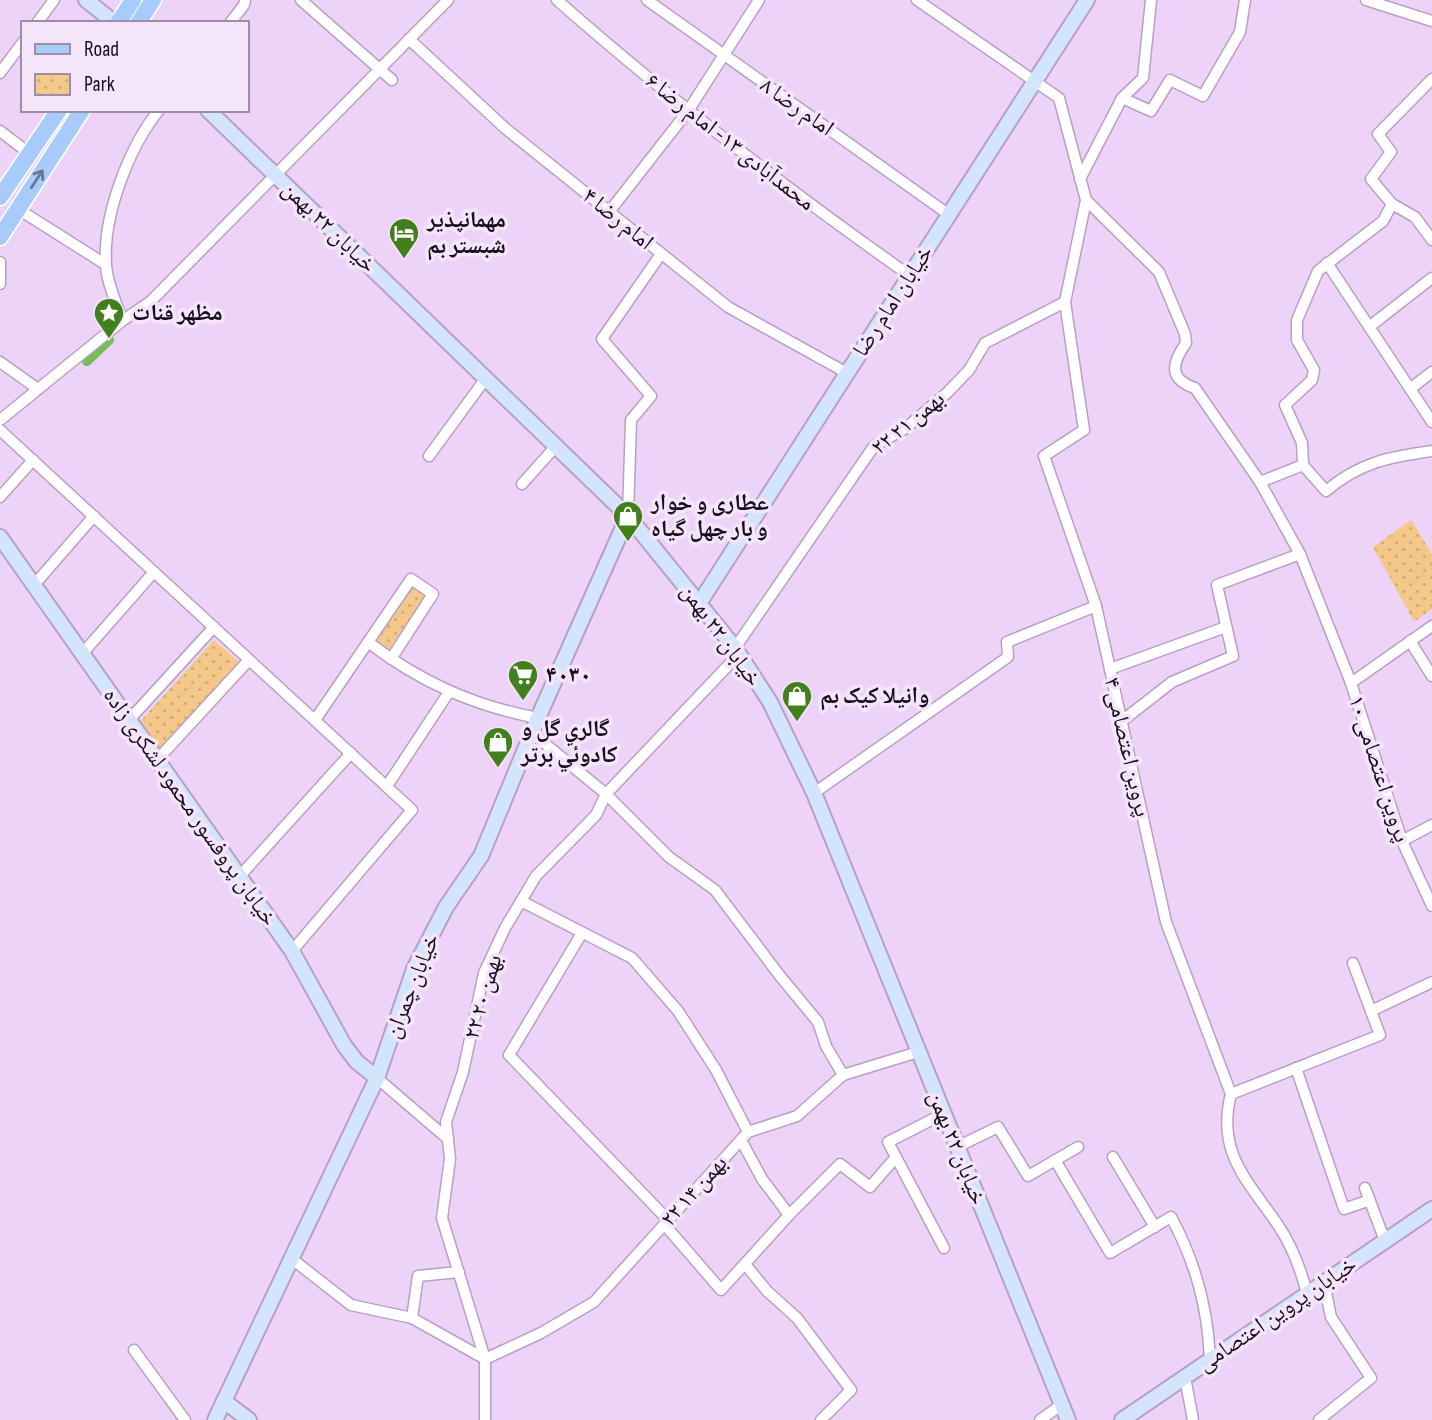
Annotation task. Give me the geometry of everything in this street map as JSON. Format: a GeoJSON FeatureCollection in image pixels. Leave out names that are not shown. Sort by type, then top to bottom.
{"type":"FeatureCollection","features":[{"type":"Feature","properties":{"kind":"main road"},"geometry":{"type":"LineString","coordinates":[[86,0],[114,21]]}},
{"type":"Feature","properties":{"kind":"main road"},"geometry":{"type":"LineString","coordinates":[[118,21],[132,0]]}},
{"type":"Feature","properties":{"kind":"main road"},"geometry":{"type":"LineString","coordinates":[[139,21],[153,0]]}},
{"type":"Feature","properties":{"kind":"main road","name":"خیابان امام رضا"},"geometry":{"type":"LineString","coordinates":[[700,602],[1087,0]]}},
{"type":"Feature","properties":{"kind":"main road"},"geometry":{"type":"LineString","coordinates":[[0,197],[58,112]]}},
{"type":"Feature","properties":{"kind":"main road"},"geometry":{"type":"LineString","coordinates":[[0,237],[81,112]]}},
{"type":"Feature","properties":{"kind":"main road","name":"خیابان ۲۲ بهمن"},"geometry":{"type":"LineString","coordinates":[[210,112],[628,516],[737,651],[770,702],[814,793],[1068,1420]]}},
{"type":"Feature","properties":{"kind":"main road","name":"خیابان چمران"},"geometry":{"type":"LineString","coordinates":[[215,1420],[377,1078],[414,969],[446,907],[481,856],[538,718],[628,516]]}},
{"type":"Feature","properties":{"kind":"main road","name":"خیابان پروفسور محمود لشکری زاده"},"geometry":{"type":"LineString","coordinates":[[0,537],[292,951],[344,1045],[357,1062],[377,1078]]}},
{"type":"Feature","properties":{"kind":"main road","name":"خیابان پروین اعتصامی"},"geometry":{"type":"LineString","coordinates":[[1122,1420],[1385,1241],[1430,1214]]}},
{"type":"Feature","properties":{"kind":"main road"},"geometry":{"type":"LineString","coordinates":[[224,1401],[249,1420]]}},
{"type":"Feature","properties":{"kind":"street"},"geometry":{"type":"LineString","coordinates":[[38,21],[54,0]]}},
{"type":"Feature","properties":{"kind":"street"},"geometry":{"type":"LineString","coordinates":[[232,21],[245,0]]}},
{"type":"Feature","properties":{"kind":"street"},"geometry":{"type":"LineString","coordinates":[[301,0],[392,80]]}},
{"type":"Feature","properties":{"kind":"street"},"geometry":{"type":"LineString","coordinates":[[0,420],[122,321],[151,301],[448,0]]}},
{"type":"Feature","properties":{"kind":"street","name":"محمدآبادی ۱۳- امام رضا ۶"},"geometry":{"type":"LineString","coordinates":[[557,0],[688,111],[804,201],[909,275]]}},
{"type":"Feature","properties":{"kind":"street","name":"امام رضا ۸"},"geometry":{"type":"LineString","coordinates":[[647,0],[948,214]]}},
{"type":"Feature","properties":{"kind":"street"},"geometry":{"type":"LineString","coordinates":[[609,212],[688,111],[759,0]]}},
{"type":"Feature","properties":{"kind":"street"},"geometry":{"type":"LineString","coordinates":[[917,0],[1059,98],[1086,200],[1159,272],[1185,334],[1186,343],[1176,356],[1174,367],[1177,377],[1184,384],[1195,388],[1260,482],[1300,554],[1351,683]]}},
{"type":"Feature","properties":{"kind":"street"},"geometry":{"type":"LineString","coordinates":[[1080,179],[1122,98],[1143,78],[1151,0]]}},
{"type":"Feature","properties":{"kind":"street"},"geometry":{"type":"LineString","coordinates":[[1122,98],[1151,111],[1170,80],[1203,96],[1240,32],[1245,0]]}},
{"type":"Feature","properties":{"kind":"street"},"geometry":{"type":"LineString","coordinates":[[1366,0],[1432,21]]}},
{"type":"Feature","properties":{"kind":"street","name":"امام رضا ۴"},"geometry":{"type":"LineString","coordinates":[[409,39],[506,129],[728,307],[846,373]]}},
{"type":"Feature","properties":{"kind":"street"},"geometry":{"type":"LineString","coordinates":[[0,73],[21,45]]}},
{"type":"Feature","properties":{"kind":"street"},"geometry":{"type":"LineString","coordinates":[[1432,79],[1378,134],[1391,152],[1371,178],[1392,204],[1415,217],[1432,240]]}},
{"type":"Feature","properties":{"kind":"street"},"geometry":{"type":"LineString","coordinates":[[122,321],[106,264],[110,225],[119,186],[135,149],[158,112]]}},
{"type":"Feature","properties":{"kind":"street"},"geometry":{"type":"LineString","coordinates":[[0,131],[30,154]]}},
{"type":"Feature","properties":{"kind":"street","name":"پروین اعتصامی ۴"},"geometry":{"type":"LineString","coordinates":[[1086,200],[1065,302],[1084,430],[1044,456],[1096,606],[1166,922],[1231,1094],[1226,1112],[1227,1135],[1232,1156],[1242,1176],[1293,1250],[1307,1294]]}},
{"type":"Feature","properties":{"kind":"street"},"geometry":{"type":"LineString","coordinates":[[1392,204],[1383,221],[1318,271],[1297,320],[1297,340],[1314,370],[1312,380],[1285,405],[1302,443],[1303,465],[1326,491],[1367,465],[1399,455],[1432,451]]}},
{"type":"Feature","properties":{"kind":"street"},"geometry":{"type":"LineString","coordinates":[[18,209],[106,264]]}},
{"type":"Feature","properties":{"kind":"street"},"geometry":{"type":"LineString","coordinates":[[628,516],[631,420],[651,396],[602,339],[661,254]]}},
{"type":"Feature","properties":{"kind":"street"},"geometry":{"type":"LineString","coordinates":[[0,262],[0,284]]}},
{"type":"Feature","properties":{"kind":"street"},"geometry":{"type":"LineString","coordinates":[[1327,263],[1432,422]]}},
{"type":"Feature","properties":{"kind":"street"},"geometry":{"type":"LineString","coordinates":[[1369,327],[1432,278]]}},
{"type":"Feature","properties":{"kind":"street","name":"۲۲ بهمن ۲۱"},"geometry":{"type":"LineString","coordinates":[[737,651],[874,446],[906,428],[948,392],[969,370],[985,343],[1065,302]]}},
{"type":"Feature","properties":{"kind":"street"},"geometry":{"type":"LineString","coordinates":[[0,362],[38,389]]}},
{"type":"Feature","properties":{"kind":"street"},"geometry":{"type":"LineString","coordinates":[[1410,389],[1432,372]]}},
{"type":"Feature","properties":{"kind":"street"},"geometry":{"type":"LineString","coordinates":[[429,456],[486,378]]}},
{"type":"Feature","properties":{"kind":"street"},"geometry":{"type":"LineString","coordinates":[[0,430],[412,810],[292,951]]}},
{"type":"Feature","properties":{"kind":"street"},"geometry":{"type":"LineString","coordinates":[[522,484],[556,446]]}},
{"type":"Feature","properties":{"kind":"street"},"geometry":{"type":"LineString","coordinates":[[0,497],[33,460]]}},
{"type":"Feature","properties":{"kind":"street"},"geometry":{"type":"LineString","coordinates":[[1260,482],[1303,465]]}},
{"type":"Feature","properties":{"kind":"street"},"geometry":{"type":"LineString","coordinates":[[34,585],[94,516]]}},
{"type":"Feature","properties":{"kind":"street"},"geometry":{"type":"LineString","coordinates":[[1122,721],[1172,682],[1233,656],[1217,585],[1300,554]]}},
{"type":"Feature","properties":{"kind":"street"},"geometry":{"type":"LineString","coordinates":[[82,654],[154,572]]}},
{"type":"Feature","properties":{"kind":"street"},"geometry":{"type":"LineString","coordinates":[[315,720],[411,579],[433,594],[391,659]]}},
{"type":"Feature","properties":{"kind":"street"},"geometry":{"type":"LineString","coordinates":[[814,793],[1008,657],[1007,642],[1096,606]]}},
{"type":"Feature","properties":{"kind":"street","name":"پروین اعتصامی ۱۰"},"geometry":{"type":"LineString","coordinates":[[1432,626],[1351,683],[1402,841],[1432,906]]}},
{"type":"Feature","properties":{"kind":"street"},"geometry":{"type":"LineString","coordinates":[[129,720],[214,627]]}},
{"type":"Feature","properties":{"kind":"street"},"geometry":{"type":"LineString","coordinates":[[1110,669],[1226,627]]}},
{"type":"Feature","properties":{"kind":"street"},"geometry":{"type":"LineString","coordinates":[[1410,641],[1432,676]]}},
{"type":"Feature","properties":{"kind":"street"},"geometry":{"type":"LineString","coordinates":[[368,642],[391,659],[449,692],[498,709],[538,718]]}},
{"type":"Feature","properties":{"kind":"street","name":"۲۲ بهمن ۲۰"},"geometry":{"type":"LineString","coordinates":[[485,1420],[485,1359],[442,1218],[450,1159],[446,1122],[463,1072],[484,974],[505,928],[536,876],[596,815],[606,794],[737,651]]}},
{"type":"Feature","properties":{"kind":"street"},"geometry":{"type":"LineString","coordinates":[[157,760],[249,660]]}},
{"type":"Feature","properties":{"kind":"street"},"geometry":{"type":"LineString","coordinates":[[387,786],[449,692]]}},
{"type":"Feature","properties":{"kind":"street"},"geometry":{"type":"LineString","coordinates":[[532,733],[606,794],[668,857],[715,890],[818,1022],[826,1046],[843,1075]]}},
{"type":"Feature","properties":{"kind":"street"},"geometry":{"type":"LineString","coordinates":[[239,877],[351,753]]}},
{"type":"Feature","properties":{"kind":"street"},"geometry":{"type":"LineString","coordinates":[[1402,841],[1432,825]]}},
{"type":"Feature","properties":{"kind":"street"},"geometry":{"type":"LineString","coordinates":[[521,901],[632,958],[678,1012],[716,1070],[762,1179],[789,1215]]}},
{"type":"Feature","properties":{"kind":"street"},"geometry":{"type":"LineString","coordinates":[[582,933],[509,1055],[666,1222],[722,1290],[789,1215],[840,1164],[870,1187],[896,1157]]}},
{"type":"Feature","properties":{"kind":"street"},"geometry":{"type":"LineString","coordinates":[[1231,1094],[1380,1035],[1353,962]]}},
{"type":"Feature","properties":{"kind":"street"},"geometry":{"type":"LineString","coordinates":[[1371,1011],[1432,982]]}},
{"type":"Feature","properties":{"kind":"street","name":"۲۲ بهمن ۱۴"},"geometry":{"type":"LineString","coordinates":[[485,1359],[541,1333],[594,1302],[744,1136],[797,1116],[843,1075],[918,1052]]}},
{"type":"Feature","properties":{"kind":"street"},"geometry":{"type":"LineString","coordinates":[[1296,1068],[1344,1209],[1370,1200]]}},
{"type":"Feature","properties":{"kind":"street"},"geometry":{"type":"LineString","coordinates":[[377,1078],[447,1139]]}},
{"type":"Feature","properties":{"kind":"street"},"geometry":{"type":"LineString","coordinates":[[943,1114],[888,1142],[944,1248]]}},
{"type":"Feature","properties":{"kind":"street"},"geometry":{"type":"LineString","coordinates":[[957,1147],[998,1128],[1028,1176],[1078,1147]]}},
{"type":"Feature","properties":{"kind":"street"},"geometry":{"type":"LineString","coordinates":[[1113,1157],[1154,1227]]}},
{"type":"Feature","properties":{"kind":"street"},"geometry":{"type":"LineString","coordinates":[[1055,1160],[1110,1252],[1171,1217],[1191,1259],[1205,1309],[1210,1360]]}},
{"type":"Feature","properties":{"kind":"street"},"geometry":{"type":"LineString","coordinates":[[1365,1188],[1385,1241]]}},
{"type":"Feature","properties":{"kind":"street"},"geometry":{"type":"LineString","coordinates":[[292,1259],[351,1305],[412,1318],[485,1359]]}},
{"type":"Feature","properties":{"kind":"street"},"geometry":{"type":"LineString","coordinates":[[745,1264],[767,1291],[797,1318],[851,1390],[821,1420]]}},
{"type":"Feature","properties":{"kind":"street"},"geometry":{"type":"LineString","coordinates":[[412,1318],[418,1276],[459,1272]]}},
{"type":"Feature","properties":{"kind":"street"},"geometry":{"type":"LineString","coordinates":[[1319,1420],[1371,1378],[1331,1317],[1324,1283]]}},
{"type":"Feature","properties":{"kind":"street"},"geometry":{"type":"LineString","coordinates":[[134,1350],[185,1420]]}},
{"type":"Feature","properties":{"kind":"street"},"geometry":{"type":"LineString","coordinates":[[1185,1377],[1194,1420]]}},
{"type":"Feature","properties":{"kind":"street"},"geometry":{"type":"LineString","coordinates":[[1040,1420],[1061,1405]]}},
{"type":"Feature","properties":{"kind":"green space"},"geometry":{"type":"Polygon","coordinates":[[[1411,520],[1432,554],[1432,609],[1414,622],[1373,547],[1411,520]]]}},
{"type":"Feature","properties":{"kind":"green space"},"geometry":{"type":"Polygon","coordinates":[[[411,584],[427,594],[391,651],[375,640],[411,584]]]}},
{"type":"Feature","properties":{"kind":"green space"},"geometry":{"type":"Polygon","coordinates":[[[214,640],[240,663],[158,753],[138,724],[214,640]]]}},
{"type":"Feature","properties":{"kind":"waterway"},"geometry":{"type":"LineString","coordinates":[[87,361],[109,340]]}},
{"type":"Feature","properties":{"kind":"place","name":"مهمانپذیر شبستر بم"},"geometry":{"type":"Point","coordinates":[404,260]}},
{"type":"Feature","properties":{"kind":"place","name":"مظهر قنات"},"geometry":{"type":"Point","coordinates":[109,340]}},
{"type":"Feature","properties":{"kind":"place","name":"عطاری و خوار و بار چهل گیاه"},"geometry":{"type":"Point","coordinates":[628,543]}},
{"type":"Feature","properties":{"kind":"place","name":"۴۰۳۰"},"geometry":{"type":"Point","coordinates":[523,702]}},
{"type":"Feature","properties":{"kind":"place","name":"وانیلا کیک بم"},"geometry":{"type":"Point","coordinates":[797,723]}},
{"type":"Feature","properties":{"kind":"place","name":"گالري گل و كادوئي برتر"},"geometry":{"type":"Point","coordinates":[498,769]}}]}
